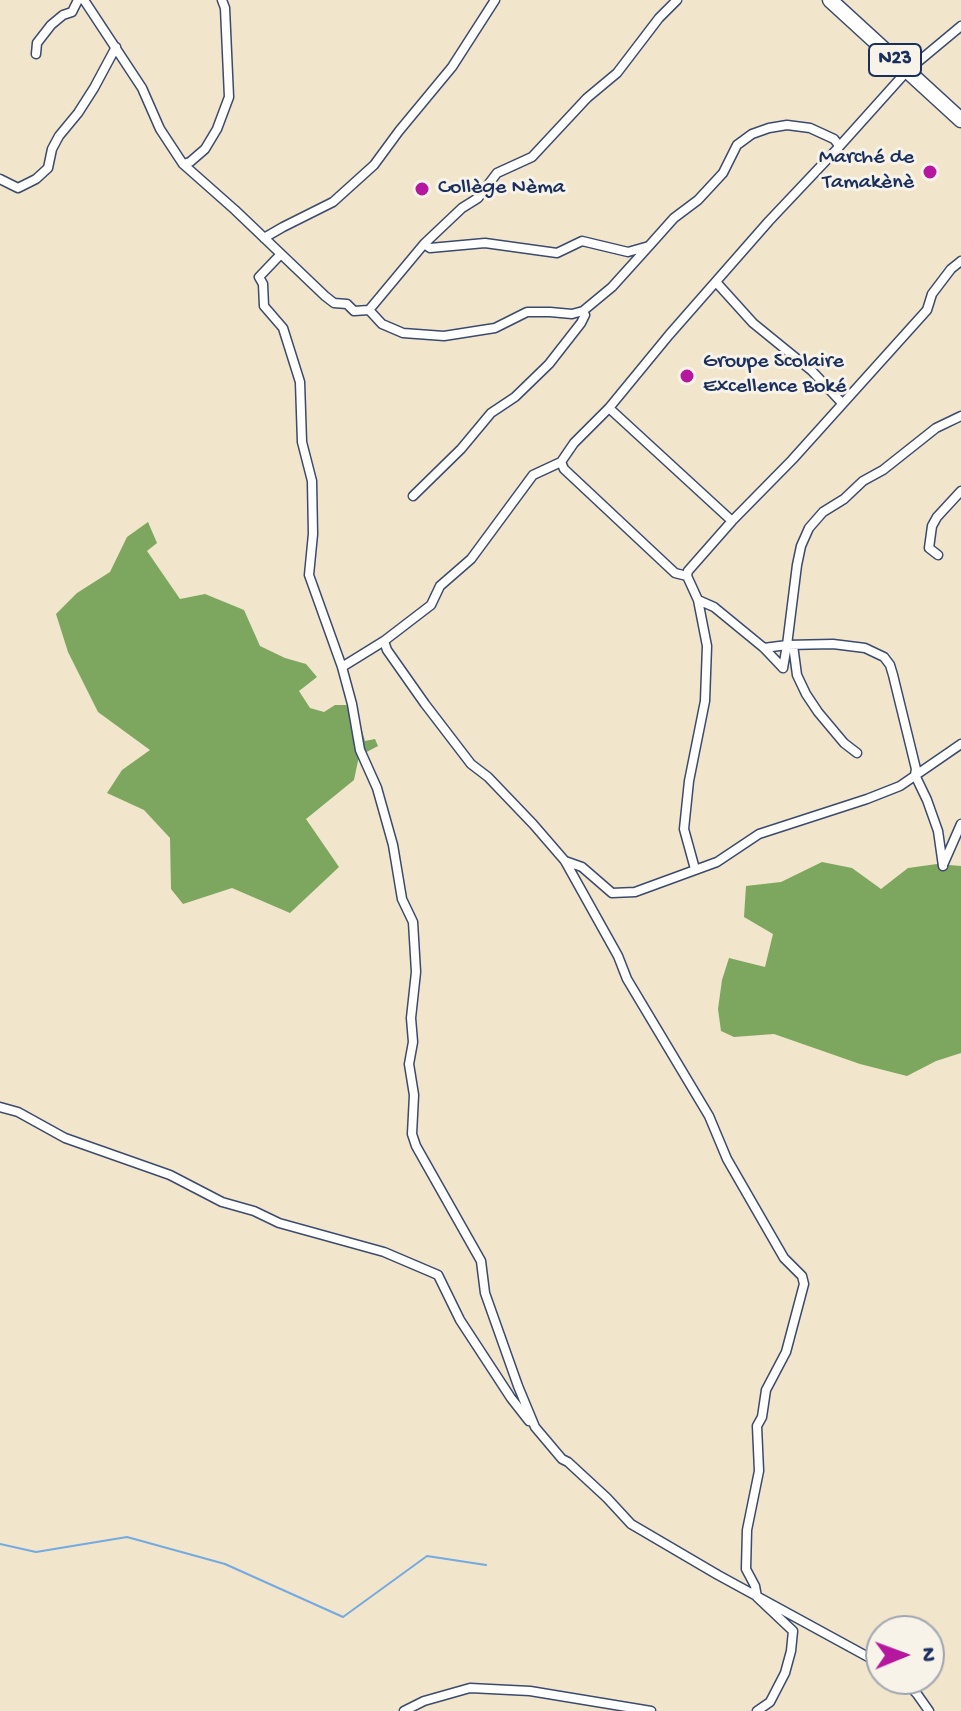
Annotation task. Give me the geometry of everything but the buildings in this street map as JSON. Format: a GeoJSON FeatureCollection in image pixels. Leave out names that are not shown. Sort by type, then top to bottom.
{"type":"FeatureCollection","features":[{"type":"Feature","properties":{"kind":"highway","name":"N23"},"geometry":{"type":"LineString","coordinates":[[833,1],[961,120]]}},
{"type":"Feature","properties":{"kind":"street"},"geometry":{"type":"LineString","coordinates":[[36,54],[37,43],[44,34],[63,15],[72,12],[78,0]]}},
{"type":"Feature","properties":{"kind":"street"},"geometry":{"type":"LineString","coordinates":[[84,0],[142,88],[160,129],[183,164],[334,303],[347,304],[354,311],[369,310],[424,244],[462,208],[478,198],[497,173],[532,157],[587,98],[617,73],[659,18],[677,0]]}},
{"type":"Feature","properties":{"kind":"street"},"geometry":{"type":"LineString","coordinates":[[183,164],[205,149],[217,129],[229,97],[225,8],[222,0]]}},
{"type":"Feature","properties":{"kind":"street"},"geometry":{"type":"LineString","coordinates":[[264,238],[333,202],[374,165],[452,67],[495,0]]}},
{"type":"Feature","properties":{"kind":"street"},"geometry":{"type":"LineString","coordinates":[[342,667],[384,641],[431,605],[440,586],[471,559],[533,475],[561,462],[574,443],[609,408],[650,356],[769,221],[907,71],[961,26]]}},
{"type":"Feature","properties":{"kind":"street"},"geometry":{"type":"LineString","coordinates":[[0,179],[18,188],[36,179],[48,168],[59,136],[86,100],[116,47]]}},
{"type":"Feature","properties":{"kind":"street"},"geometry":{"type":"LineString","coordinates":[[369,310],[382,324],[403,333],[444,336],[495,328],[527,312],[572,314],[583,311],[612,287],[674,218],[698,200],[723,173],[737,145],[752,134],[787,125],[810,128],[834,139],[837,149]]}},
{"type":"Feature","properties":{"kind":"street"},"geometry":{"type":"LineString","coordinates":[[424,244],[430,248],[485,243],[557,253],[582,241],[628,252],[649,246]]}},
{"type":"Feature","properties":{"kind":"street"},"geometry":{"type":"LineString","coordinates":[[281,254],[259,277],[263,284],[264,306],[283,328],[300,382],[302,442],[312,481],[313,534],[309,575],[342,667],[360,750],[377,788],[393,845],[402,899],[413,922],[416,972],[409,1064],[414,1095],[412,1134],[481,1261],[485,1293],[535,1427]]}},
{"type":"Feature","properties":{"kind":"street"},"geometry":{"type":"LineString","coordinates":[[695,869],[684,829],[689,781],[705,701],[707,646],[698,600],[687,576],[688,571],[927,310],[932,294],[961,261]]}},
{"type":"Feature","properties":{"kind":"street"},"geometry":{"type":"LineString","coordinates":[[716,282],[753,323],[812,371],[842,403]]}},
{"type":"Feature","properties":{"kind":"street"},"geometry":{"type":"LineString","coordinates":[[413,496],[491,413],[515,397],[549,364],[581,323],[585,315],[583,311]]}},
{"type":"Feature","properties":{"kind":"street"},"geometry":{"type":"LineString","coordinates":[[609,408],[732,521]]}},
{"type":"Feature","properties":{"kind":"street"},"geometry":{"type":"LineString","coordinates":[[698,600],[714,607],[783,668],[790,645],[797,565],[809,528],[823,512],[844,499],[870,476],[883,470],[936,428],[961,416]]}},
{"type":"Feature","properties":{"kind":"street"},"geometry":{"type":"LineString","coordinates":[[561,462],[564,469],[675,573],[687,576]]}},
{"type":"Feature","properties":{"kind":"street"},"geometry":{"type":"LineString","coordinates":[[938,555],[929,548],[932,526],[961,491]]}},
{"type":"Feature","properties":{"kind":"street"},"geometry":{"type":"LineString","coordinates":[[384,641],[417,694],[471,764],[488,777],[565,861],[618,956],[627,979],[709,1116],[727,1159],[784,1258],[802,1276],[804,1284],[786,1352],[766,1390],[762,1417],[757,1426],[759,1471],[747,1530],[746,1569],[757,1597],[793,1631],[785,1673],[770,1702],[757,1711]]}},
{"type":"Feature","properties":{"kind":"street"},"geometry":{"type":"LineString","coordinates":[[764,648],[833,644],[865,648],[884,657],[893,675],[915,775],[938,831],[943,866],[961,824]]}},
{"type":"Feature","properties":{"kind":"street"},"geometry":{"type":"LineString","coordinates":[[790,645],[797,675],[806,694],[844,743],[857,753]]}},
{"type":"Feature","properties":{"kind":"street"},"geometry":{"type":"LineString","coordinates":[[565,861],[582,867],[612,893],[635,892],[717,862],[759,834],[900,786],[961,744]]}},
{"type":"Feature","properties":{"kind":"street"},"geometry":{"type":"LineString","coordinates":[[0,1107],[18,1112],[65,1138],[170,1175],[222,1202],[254,1211],[279,1223],[384,1252],[438,1275],[460,1320],[511,1398],[562,1459],[607,1498],[631,1524],[865,1655]]}},
{"type":"Feature","properties":{"kind":"street"},"geometry":{"type":"LineString","coordinates":[[404,1711],[424,1701],[470,1688],[530,1691],[651,1711]]}},
{"type":"Feature","properties":{"kind":"green space"},"geometry":{"type":"Polygon","coordinates":[[[148,522],[157,543],[147,551],[180,599],[205,594],[244,610],[260,646],[306,664],[317,677],[299,691],[310,708],[324,712],[335,705],[346,705],[357,713],[365,741],[375,739],[378,746],[359,756],[354,780],[306,819],[339,867],[290,913],[232,888],[183,904],[171,889],[170,838],[144,810],[107,793],[122,770],[150,750],[98,712],[68,652],[56,614],[77,593],[110,572],[127,537],[148,522]]]}},
{"type":"Feature","properties":{"kind":"green space"},"geometry":{"type":"Polygon","coordinates":[[[822,862],[852,868],[881,889],[908,868],[937,864],[961,866],[961,1053],[936,1061],[907,1076],[860,1064],[774,1034],[734,1037],[721,1031],[718,1009],[729,958],[765,967],[773,934],[744,917],[746,886],[781,882],[822,862]]]}},
{"type":"Feature","properties":{"kind":"waterway"},"geometry":{"type":"LineString","coordinates":[[0,1544],[36,1552],[127,1537],[225,1564],[343,1617],[427,1556],[486,1565]]}},
{"type":"Feature","properties":{"kind":"place","name":"Marché de Tamakènè"},"geometry":{"type":"Point","coordinates":[930,172]}},
{"type":"Feature","properties":{"kind":"place","name":"Collège Nèma"},"geometry":{"type":"Point","coordinates":[422,189]}},
{"type":"Feature","properties":{"kind":"place","name":"Groupe Scolaire Excellence Boké"},"geometry":{"type":"Point","coordinates":[687,376]}}]}
